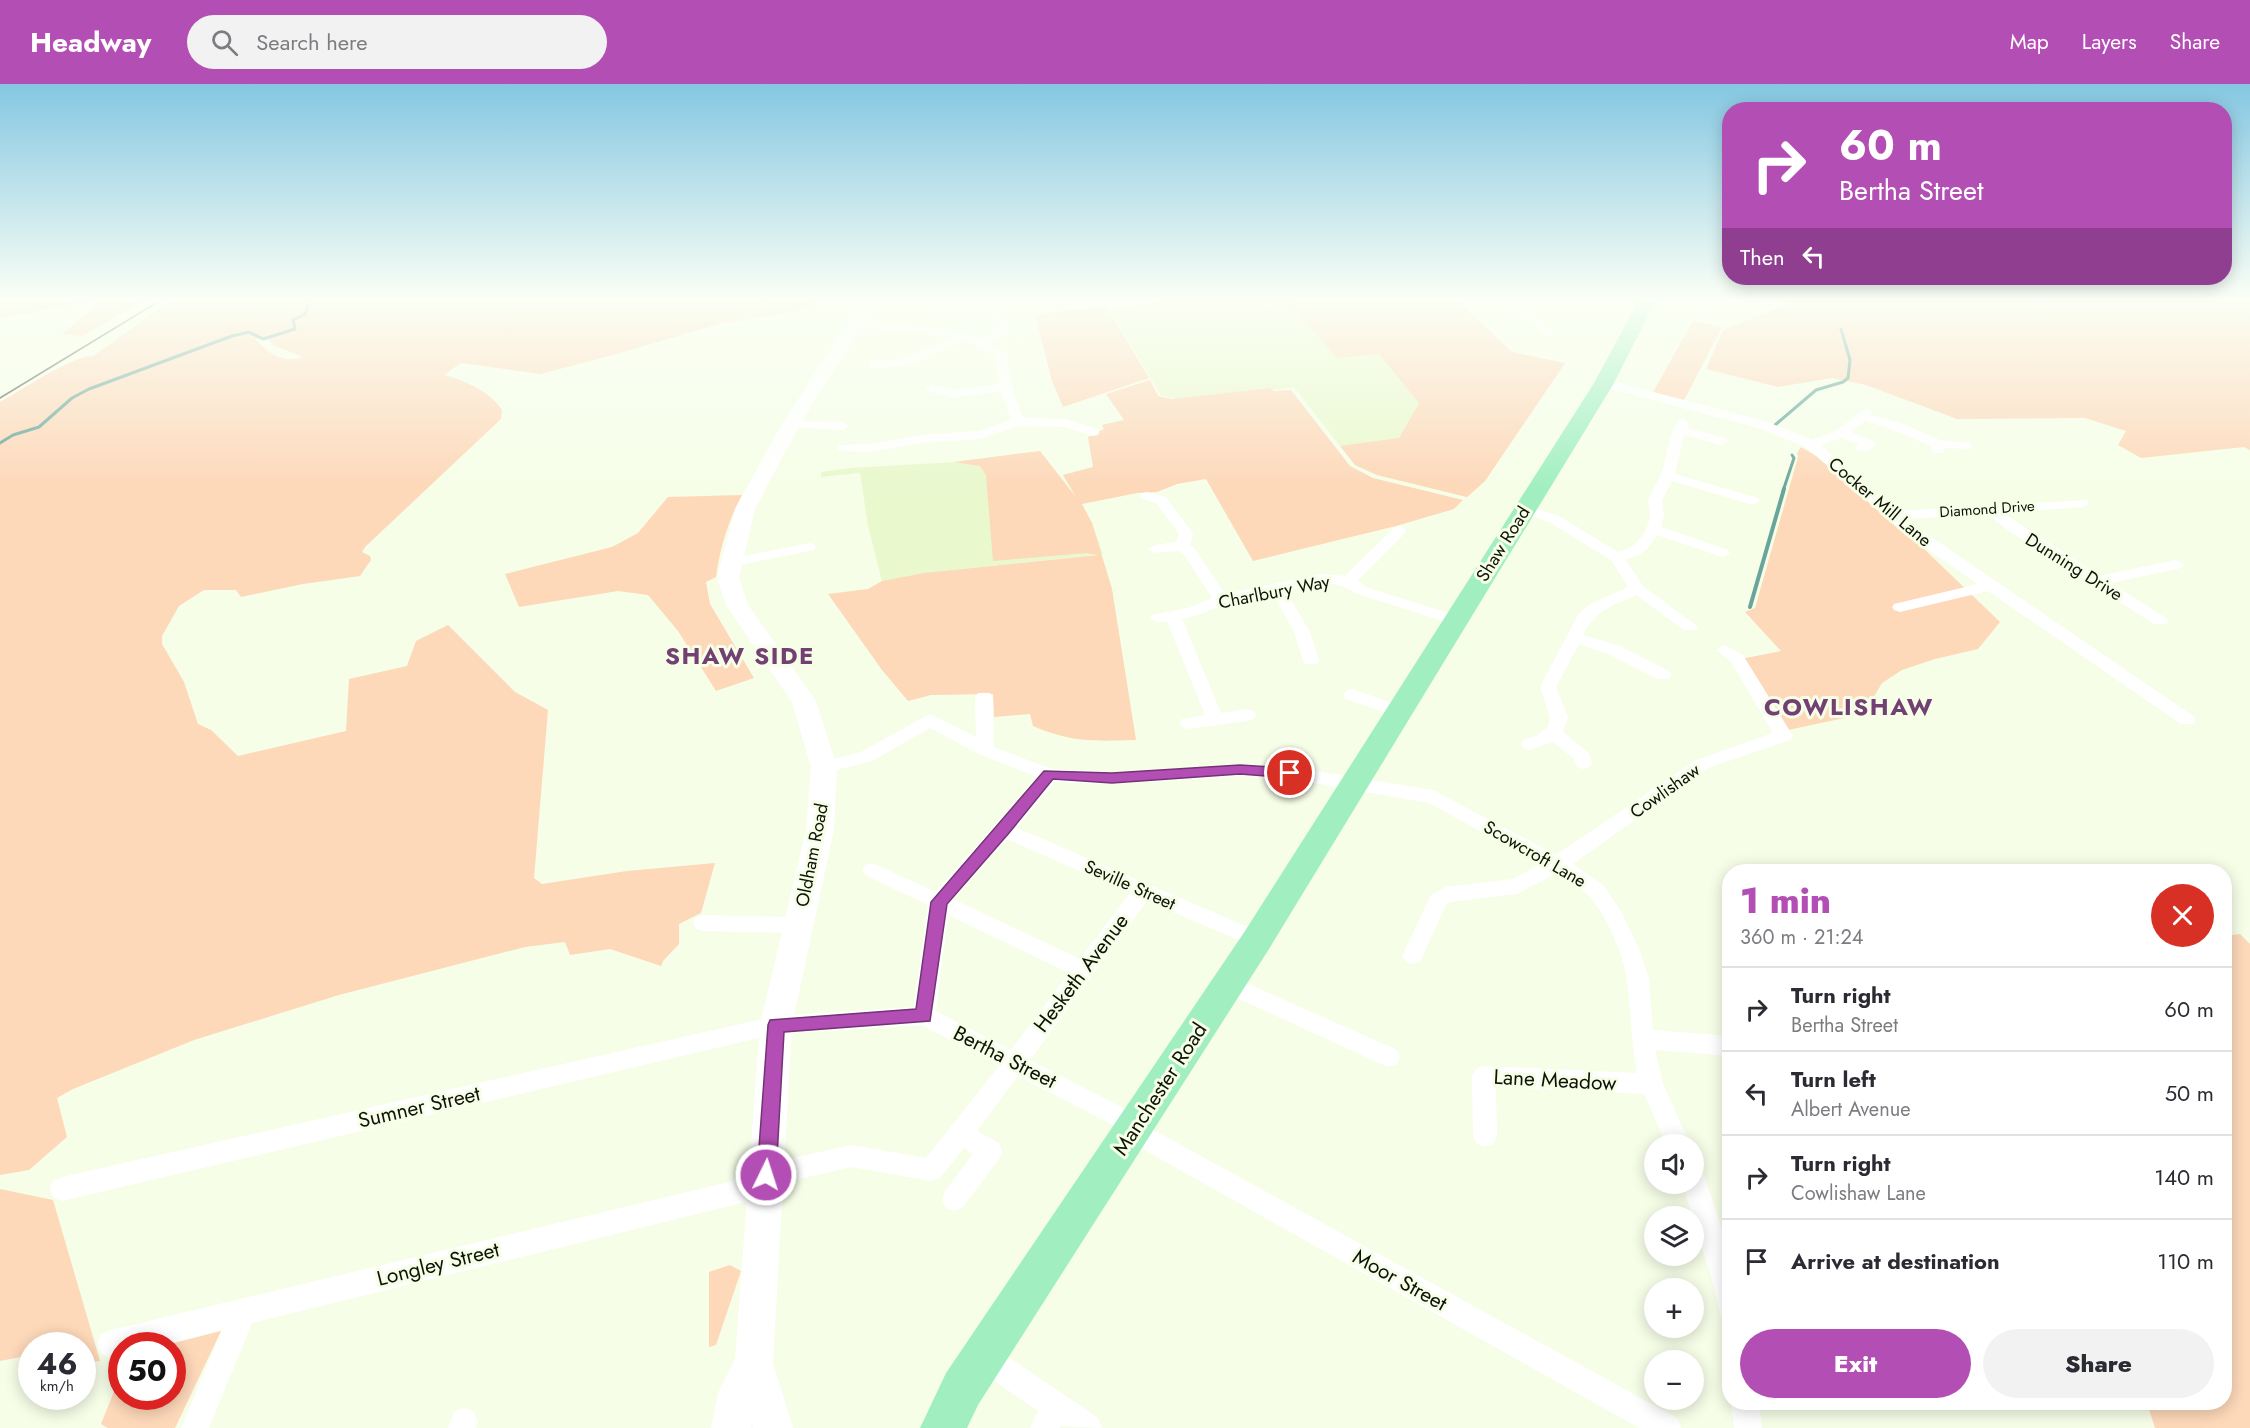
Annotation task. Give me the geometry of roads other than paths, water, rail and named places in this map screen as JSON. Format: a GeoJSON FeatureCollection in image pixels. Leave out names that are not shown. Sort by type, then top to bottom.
{"type":"FeatureCollection","features":[{"type":"Feature","properties":{"kind":"main road","name":"Oldham Road"},"geometry":{"type":"LineString","coordinates":[[773,1428],[754,1363],[776,1025],[820,830],[824,767],[804,701],[737,605],[728,578],[745,509],[791,424],[830,363]]}},
{"type":"Feature","properties":{"kind":"main road","name":"Shaw Road"},"geometry":{"type":"LineString","coordinates":[[1352,785],[1615,363]]}},
{"type":"Feature","properties":{"kind":"main road","name":"Manchester Road"},"geometry":{"type":"LineString","coordinates":[[943,1428],[973,1373],[1126,1125],[1228,984],[1352,785]]}},
{"type":"Feature","properties":{"kind":"main road","name":"Oldham Road"},"geometry":{"type":"LineString","coordinates":[[731,1428],[738,1393],[754,1363]]}},
{"type":"Feature","properties":{"kind":"main road","name":"Manchester Road"},"geometry":{"type":"LineString","coordinates":[[924,1428],[973,1373]]}},
{"type":"Feature","properties":{"kind":"street"},"geometry":{"type":"LineString","coordinates":[[873,364],[894,363]]}},
{"type":"Feature","properties":{"kind":"street"},"geometry":{"type":"LineString","coordinates":[[1002,363],[1006,387],[1018,422]]}},
{"type":"Feature","properties":{"kind":"street","name":"Cocker Mill Lane"},"geometry":{"type":"LineString","coordinates":[[1604,383],[1763,425],[1810,444],[1828,457],[1906,528],[2187,720]]}},
{"type":"Feature","properties":{"kind":"street"},"geometry":{"type":"LineString","coordinates":[[931,388],[953,394],[1006,387]]}},
{"type":"Feature","properties":{"kind":"street"},"geometry":{"type":"LineString","coordinates":[[1810,444],[1841,434],[1864,414],[1896,426],[1938,447],[1965,446]]}},
{"type":"Feature","properties":{"kind":"street"},"geometry":{"type":"LineString","coordinates":[[844,448],[872,448],[920,439],[980,435],[1018,422],[1065,423],[1093,432]]}},
{"type":"Feature","properties":{"kind":"street"},"geometry":{"type":"LineString","coordinates":[[791,424],[843,426]]}},
{"type":"Feature","properties":{"kind":"street"},"geometry":{"type":"LineString","coordinates":[[1616,557],[1633,553],[1644,545],[1653,530],[1657,515],[1655,500],[1668,476],[1675,441],[1682,427],[1721,441]]}},
{"type":"Feature","properties":{"kind":"street"},"geometry":{"type":"LineString","coordinates":[[1841,434],[1865,446],[1885,450]]}},
{"type":"Feature","properties":{"kind":"street"},"geometry":{"type":"LineString","coordinates":[[1668,476],[1753,501]]}},
{"type":"Feature","properties":{"kind":"street"},"geometry":{"type":"LineString","coordinates":[[1147,496],[1161,500],[1182,527],[1186,534],[1182,546]]}},
{"type":"Feature","properties":{"kind":"street","name":"Diamond Drive"},"geometry":{"type":"LineString","coordinates":[[1892,516],[2082,503]]}},
{"type":"Feature","properties":{"kind":"street"},"geometry":{"type":"LineString","coordinates":[[1525,509],[1554,519],[1616,557],[1638,589],[1690,627]]}},
{"type":"Feature","properties":{"kind":"street","name":"Dunning Drive"},"geometry":{"type":"LineString","coordinates":[[1990,509],[2014,528],[2160,621]]}},
{"type":"Feature","properties":{"kind":"street"},"geometry":{"type":"LineString","coordinates":[[1349,581],[1364,563],[1377,554],[1400,530]]}},
{"type":"Feature","properties":{"kind":"street"},"geometry":{"type":"LineString","coordinates":[[1653,530],[1723,553]]}},
{"type":"Feature","properties":{"kind":"street"},"geometry":{"type":"LineString","coordinates":[[1155,549],[1182,546],[1189,551],[1221,600]]}},
{"type":"Feature","properties":{"kind":"street"},"geometry":{"type":"LineString","coordinates":[[730,563],[809,547]]}},
{"type":"Feature","properties":{"kind":"street"},"geometry":{"type":"LineString","coordinates":[[2097,581],[2176,565]]}},
{"type":"Feature","properties":{"kind":"street","name":"Charlbury Way"},"geometry":{"type":"LineString","coordinates":[[1215,719],[1165,618],[1221,600],[1278,590],[1322,579],[1349,581],[1360,590],[1455,620]]}},
{"type":"Feature","properties":{"kind":"street"},"geometry":{"type":"LineString","coordinates":[[1900,607],[1990,586]]}},
{"type":"Feature","properties":{"kind":"street"},"geometry":{"type":"LineString","coordinates":[[1530,744],[1547,740],[1554,734],[1559,720],[1558,709],[1548,687],[1584,618],[1595,608],[1638,589]]}},
{"type":"Feature","properties":{"kind":"street"},"geometry":{"type":"LineString","coordinates":[[1278,590],[1297,618],[1309,647],[1311,660]]}},
{"type":"Feature","properties":{"kind":"street"},"geometry":{"type":"LineString","coordinates":[[1574,637],[1614,650],[1663,675]]}},
{"type":"Feature","properties":{"kind":"street","name":"Cowlishaw"},"geometry":{"type":"LineString","coordinates":[[1556,864],[1702,765],[1784,736],[1737,659],[1724,650]]}},
{"type":"Feature","properties":{"kind":"street"},"geometry":{"type":"LineString","coordinates":[[1352,695],[1398,711]]}},
{"type":"Feature","properties":{"kind":"street"},"geometry":{"type":"LineString","coordinates":[[984,697],[985,750]]}},
{"type":"Feature","properties":{"kind":"street"},"geometry":{"type":"LineString","coordinates":[[1188,723],[1247,715]]}},
{"type":"Feature","properties":{"kind":"street","name":"Scowcroft Lane"},"geometry":{"type":"LineString","coordinates":[[824,767],[866,757],[930,720],[985,750],[1049,774],[1112,778],[1240,770],[1290,773],[1433,797],[1577,875],[1597,891],[1611,911],[1629,951],[1638,979],[1642,1039],[1651,1084],[1674,1134]]}},
{"type":"Feature","properties":{"kind":"street"},"geometry":{"type":"LineString","coordinates":[[1554,734],[1583,758],[1583,763]]}},
{"type":"Feature","properties":{"kind":"street"},"geometry":{"type":"LineString","coordinates":[[776,1025],[924,1016],[939,902],[1004,830],[1049,774]]}},
{"type":"Feature","properties":{"kind":"street","name":"Seville Street"},"geometry":{"type":"LineString","coordinates":[[1004,830],[1257,940]]}},
{"type":"Feature","properties":{"kind":"street"},"geometry":{"type":"LineString","coordinates":[[1413,956],[1438,900],[1446,895],[1516,886],[1556,864]]}},
{"type":"Feature","properties":{"kind":"street"},"geometry":{"type":"LineString","coordinates":[[872,870],[1084,970]]}},
{"type":"Feature","properties":{"kind":"street","name":"Hesketh Avenue"},"geometry":{"type":"LineString","coordinates":[[931,1170],[961,1134],[1143,891]]}},
{"type":"Feature","properties":{"kind":"street"},"geometry":{"type":"LineString","coordinates":[[703,923],[797,925]]}},
{"type":"Feature","properties":{"kind":"street"},"geometry":{"type":"LineString","coordinates":[[1228,984],[1389,1057]]}},
{"type":"Feature","properties":{"kind":"street","name":"Bertha Street"},"geometry":{"type":"LineString","coordinates":[[924,1016],[1014,1062],[1126,1125]]}},
{"type":"Feature","properties":{"kind":"street","name":"Sumner Street"},"geometry":{"type":"LineString","coordinates":[[62,1189],[776,1025]]}},
{"type":"Feature","properties":{"kind":"street"},"geometry":{"type":"LineString","coordinates":[[1642,1039],[1722,1045]]}},
{"type":"Feature","properties":{"kind":"street","name":"Lane Meadow"},"geometry":{"type":"LineString","coordinates":[[1485,1136],[1484,1076],[1651,1084]]}},
{"type":"Feature","properties":{"kind":"street","name":"Moor Street"},"geometry":{"type":"LineString","coordinates":[[1126,1125],[1667,1428]]}},
{"type":"Feature","properties":{"kind":"street"},"geometry":{"type":"LineString","coordinates":[[954,1198],[990,1151],[961,1134]]}},
{"type":"Feature","properties":{"kind":"street","name":"Longley Street"},"geometry":{"type":"LineString","coordinates":[[159,1332],[766,1180],[851,1156],[931,1170]]}},
{"type":"Feature","properties":{"kind":"street"},"geometry":{"type":"LineString","coordinates":[[1698,1194],[1722,1262]]}},
{"type":"Feature","properties":{"kind":"street"},"geometry":{"type":"LineString","coordinates":[[195,1428],[244,1311]]}},
{"type":"Feature","properties":{"kind":"street"},"geometry":{"type":"LineString","coordinates":[[973,1373],[1050,1417],[1088,1428]]}},
{"type":"Feature","properties":{"kind":"street"},"geometry":{"type":"LineString","coordinates":[[1746,1410],[1748,1428]]}},
{"type":"Feature","properties":{"kind":"waterway"},"geometry":{"type":"LineString","coordinates":[[0,443],[13,435],[39,427],[72,398],[89,389],[160,363]]}},
{"type":"Feature","properties":{"kind":"waterway"},"geometry":{"type":"LineString","coordinates":[[1775,425],[1816,390],[1843,382],[1848,378],[1850,363]]}},
{"type":"Feature","properties":{"kind":"waterway"},"geometry":{"type":"LineString","coordinates":[[1783,491],[1794,458],[1792,455]]}},
{"type":"Feature","properties":{"kind":"waterway"},"geometry":{"type":"LineString","coordinates":[[1750,607],[1784,489]]}},
{"type":"Feature","properties":{"kind":"tram line"},"geometry":{"type":"LineString","coordinates":[[0,398],[58,363]]}},
{"type":"Feature","properties":{"kind":"district","name":"SHAW SIDE"},"geometry":{"type":"Point","coordinates":[740,656]}},
{"type":"Feature","properties":{"kind":"district","name":"COWLISHAW"},"geometry":{"type":"Point","coordinates":[1849,707]}}]}
